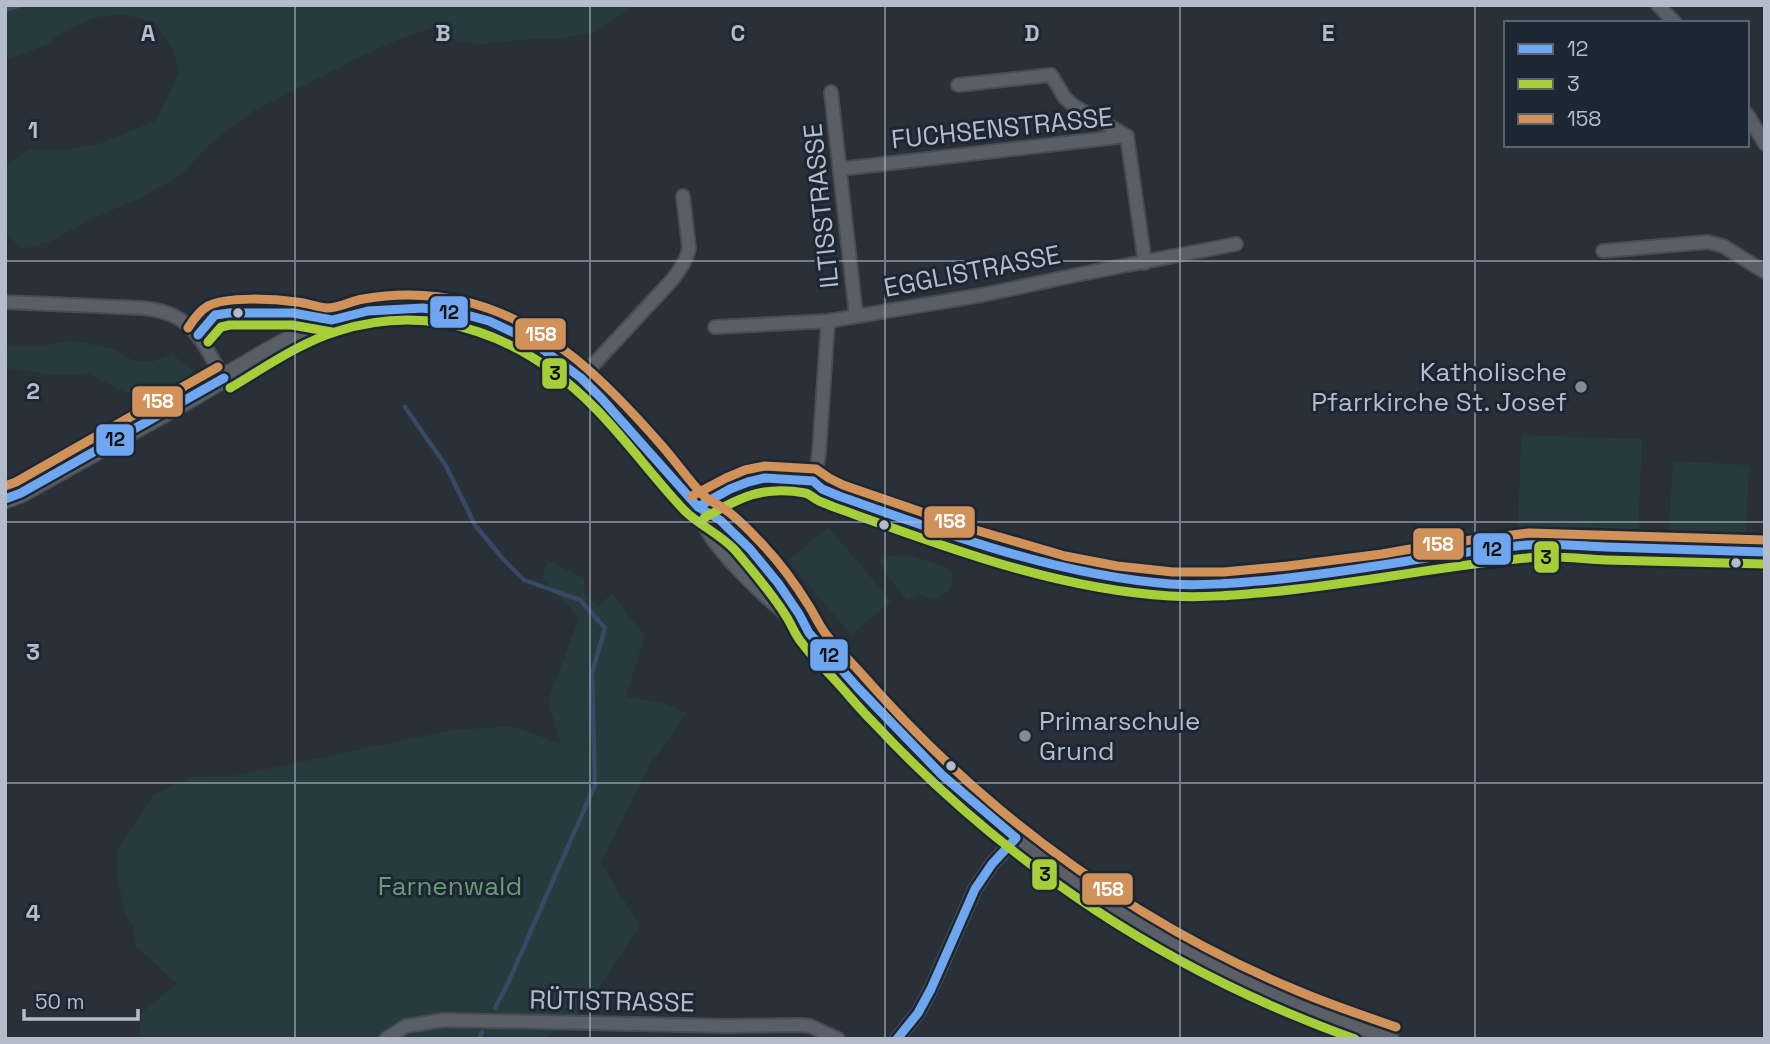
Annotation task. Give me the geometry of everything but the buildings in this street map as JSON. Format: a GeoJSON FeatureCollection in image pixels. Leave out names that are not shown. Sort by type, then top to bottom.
{"type":"FeatureCollection","features":[{"type":"Feature","properties":{"kind":"street"},"geometry":{"type":"LineString","coordinates":[[1658,5],[1673,21]]}},
{"type":"Feature","properties":{"kind":"street"},"geometry":{"type":"LineString","coordinates":[[958,85],[1051,75],[1065,98],[1074,106],[1127,136]]}},
{"type":"Feature","properties":{"kind":"street","name":"ILTISSTRASSE"},"geometry":{"type":"LineString","coordinates":[[831,92],[856,315]]}},
{"type":"Feature","properties":{"kind":"street"},"geometry":{"type":"LineString","coordinates":[[1749,117],[1765,144]]}},
{"type":"Feature","properties":{"kind":"street","name":"FUCHSENSTRASSE"},"geometry":{"type":"LineString","coordinates":[[840,169],[1127,136],[1145,263]]}},
{"type":"Feature","properties":{"kind":"street"},"geometry":{"type":"LineString","coordinates":[[581,378],[683,265],[689,248],[683,196]]}},
{"type":"Feature","properties":{"kind":"street"},"geometry":{"type":"LineString","coordinates":[[1603,251],[1708,242],[1724,247],[1765,272]]}},
{"type":"Feature","properties":{"kind":"street","name":"EGGLISTRASSE"},"geometry":{"type":"LineString","coordinates":[[715,327],[828,321],[982,295],[1236,244]]}},
{"type":"Feature","properties":{"kind":"street"},"geometry":{"type":"LineString","coordinates":[[5,302],[142,308],[164,312],[193,328],[224,379]]}},
{"type":"Feature","properties":{"kind":"street"},"geometry":{"type":"LineString","coordinates":[[5,499],[21,493],[292,338],[332,320],[368,311],[423,308],[467,314],[516,332],[581,378],[639,438],[698,507],[720,520],[750,550],[778,583],[810,633]]}},
{"type":"Feature","properties":{"kind":"street","name":"ILTISSTRASSE"},"geometry":{"type":"LineString","coordinates":[[813,481],[819,453],[828,321]]}},
{"type":"Feature","properties":{"kind":"street"},"geometry":{"type":"LineString","coordinates":[[698,507],[730,489],[757,480],[780,478],[813,481],[822,489],[839,496],[1000,551],[1062,568],[1115,578],[1172,584],[1226,584],[1289,579],[1530,545],[1765,552]]}},
{"type":"Feature","properties":{"kind":"street"},"geometry":{"type":"LineString","coordinates":[[698,507],[705,527],[731,561],[774,604],[810,633],[918,752],[960,792],[1016,838],[1104,902],[1167,942],[1220,970],[1284,998],[1392,1039]]}},
{"type":"Feature","properties":{"kind":"street"},"geometry":{"type":"LineString","coordinates":[[897,1039],[918,1013],[931,989],[975,889],[992,864],[1016,838]]}},
{"type":"Feature","properties":{"kind":"street","name":"RÜTISTRASSE"},"geometry":{"type":"LineString","coordinates":[[386,1039],[406,1026],[444,1020],[800,1025],[810,1026],[838,1039]]}},
{"type":"Feature","properties":{"kind":"green space"},"geometry":{"type":"Polygon","coordinates":[[[5,5],[634,5],[594,33],[561,38],[482,44],[459,42],[434,27],[400,39],[253,111],[210,144],[181,175],[144,196],[49,242],[23,249],[5,231],[5,165],[28,150],[71,149],[102,143],[155,121],[179,71],[173,49],[154,22],[121,14],[97,17],[66,30],[46,45],[5,59],[5,5]]]}},
{"type":"Feature","properties":{"kind":"green space"},"geometry":{"type":"Polygon","coordinates":[[[71,340],[113,349],[134,361],[151,362],[172,354],[195,373],[164,392],[148,407],[133,396],[88,374],[55,375],[5,368],[5,346],[39,347],[71,340]]]}},
{"type":"Feature","properties":{"kind":"green space"},"geometry":{"type":"Polygon","coordinates":[[[1521,435],[1642,439],[1638,539],[1518,534],[1521,435]]]}},
{"type":"Feature","properties":{"kind":"green space"},"geometry":{"type":"Polygon","coordinates":[[[1673,461],[1749,465],[1746,537],[1669,535],[1673,461]]]}},
{"type":"Feature","properties":{"kind":"green space"},"geometry":{"type":"Polygon","coordinates":[[[828,527],[891,601],[851,635],[788,561],[828,527]]]}},
{"type":"Feature","properties":{"kind":"green space"},"geometry":{"type":"Polygon","coordinates":[[[909,555],[933,562],[951,573],[952,585],[943,595],[930,598],[922,595],[907,600],[886,574],[879,560],[884,556],[909,555]]]}},
{"type":"Feature","properties":{"kind":"green space","name":"Farnenwald"},"geometry":{"type":"Polygon","coordinates":[[[548,561],[584,578],[585,595],[598,607],[612,593],[645,635],[626,697],[661,702],[687,713],[650,765],[601,864],[640,925],[584,1010],[545,1039],[139,1039],[142,1012],[177,984],[136,946],[133,925],[124,911],[118,880],[118,849],[153,795],[192,777],[233,776],[453,730],[512,726],[561,744],[548,701],[579,618],[542,578],[548,561]]]}},
{"type":"Feature","properties":{"kind":"waterway"},"geometry":{"type":"LineString","coordinates":[[5,10],[21,5]]}},
{"type":"Feature","properties":{"kind":"waterway"},"geometry":{"type":"LineString","coordinates":[[405,407],[446,466],[475,525],[503,559],[524,580],[580,600],[605,628],[592,673],[595,785],[495,1008]]}},
{"type":"Feature","properties":{"kind":"waterway"},"geometry":{"type":"LineString","coordinates":[[479,1039],[482,1032]]}},
{"type":"Feature","properties":{"kind":"transit line","name":"158"},"geometry":{"type":"LineString","coordinates":[[188,328],[205,308],[227,301],[276,300],[327,308],[363,299],[402,295],[442,297],[467,302],[525,325],[576,359],[599,379],[663,447],[704,496],[731,514],[750,532],[788,575],[836,646],[926,742],[998,808],[1066,861],[1175,931],[1291,988],[1396,1027]]}},
{"type":"Feature","properties":{"kind":"transit line","name":"12"},"geometry":{"type":"LineString","coordinates":[[198,335],[215,315],[229,313],[293,313],[332,320],[368,311],[423,308],[489,321],[533,342],[581,378],[698,507],[720,520],[750,549],[778,583],[809,633],[858,688],[942,775],[1016,838]]}},
{"type":"Feature","properties":{"kind":"transit line","name":"3"},"geometry":{"type":"LineString","coordinates":[[230,388],[309,342],[338,331],[375,323],[410,320],[445,323],[510,345],[541,363],[570,385],[608,422],[684,510],[734,549],[774,598],[813,657],[924,774],[978,823],[1035,868],[1156,947],[1220,982],[1355,1039]]}},
{"type":"Feature","properties":{"kind":"transit line","name":"3"},"geometry":{"type":"LineString","coordinates":[[208,342],[221,327],[230,325],[292,325],[332,332]]}},
{"type":"Feature","properties":{"kind":"transit line","name":"158"},"geometry":{"type":"LineString","coordinates":[[5,486],[218,367]]}},
{"type":"Feature","properties":{"kind":"transit line","name":"12"},"geometry":{"type":"LineString","coordinates":[[5,499],[21,493],[224,378]]}},
{"type":"Feature","properties":{"kind":"transit line","name":"158"},"geometry":{"type":"LineString","coordinates":[[692,496],[745,470],[765,466],[816,469],[843,485],[965,527],[1065,556],[1117,566],[1173,572],[1224,572],[1288,566],[1529,533],[1765,540]]}},
{"type":"Feature","properties":{"kind":"transit line","name":"12"},"geometry":{"type":"LineString","coordinates":[[698,507],[730,489],[765,478],[813,481],[822,489],[839,496],[1002,551],[1085,572],[1182,585],[1302,577],[1527,545],[1765,552]]}},
{"type":"Feature","properties":{"kind":"transit line","name":"3"},"geometry":{"type":"LineString","coordinates":[[704,518],[740,499],[763,492],[805,493],[834,507],[999,564],[1084,585],[1170,596],[1270,592],[1537,557],[1765,564]]}},
{"type":"Feature","properties":{"kind":"transit line","name":"12"},"geometry":{"type":"LineString","coordinates":[[897,1039],[918,1013],[931,989],[975,889],[992,864],[1016,838]]}},
{"type":"Feature","properties":{"kind":"place","name":"Katholische Pfarrkirche St. Josef"},"geometry":{"type":"Point","coordinates":[1581,387]}},
{"type":"Feature","properties":{"kind":"place","name":"Primarschule Grund"},"geometry":{"type":"Point","coordinates":[1025,736]}}]}
